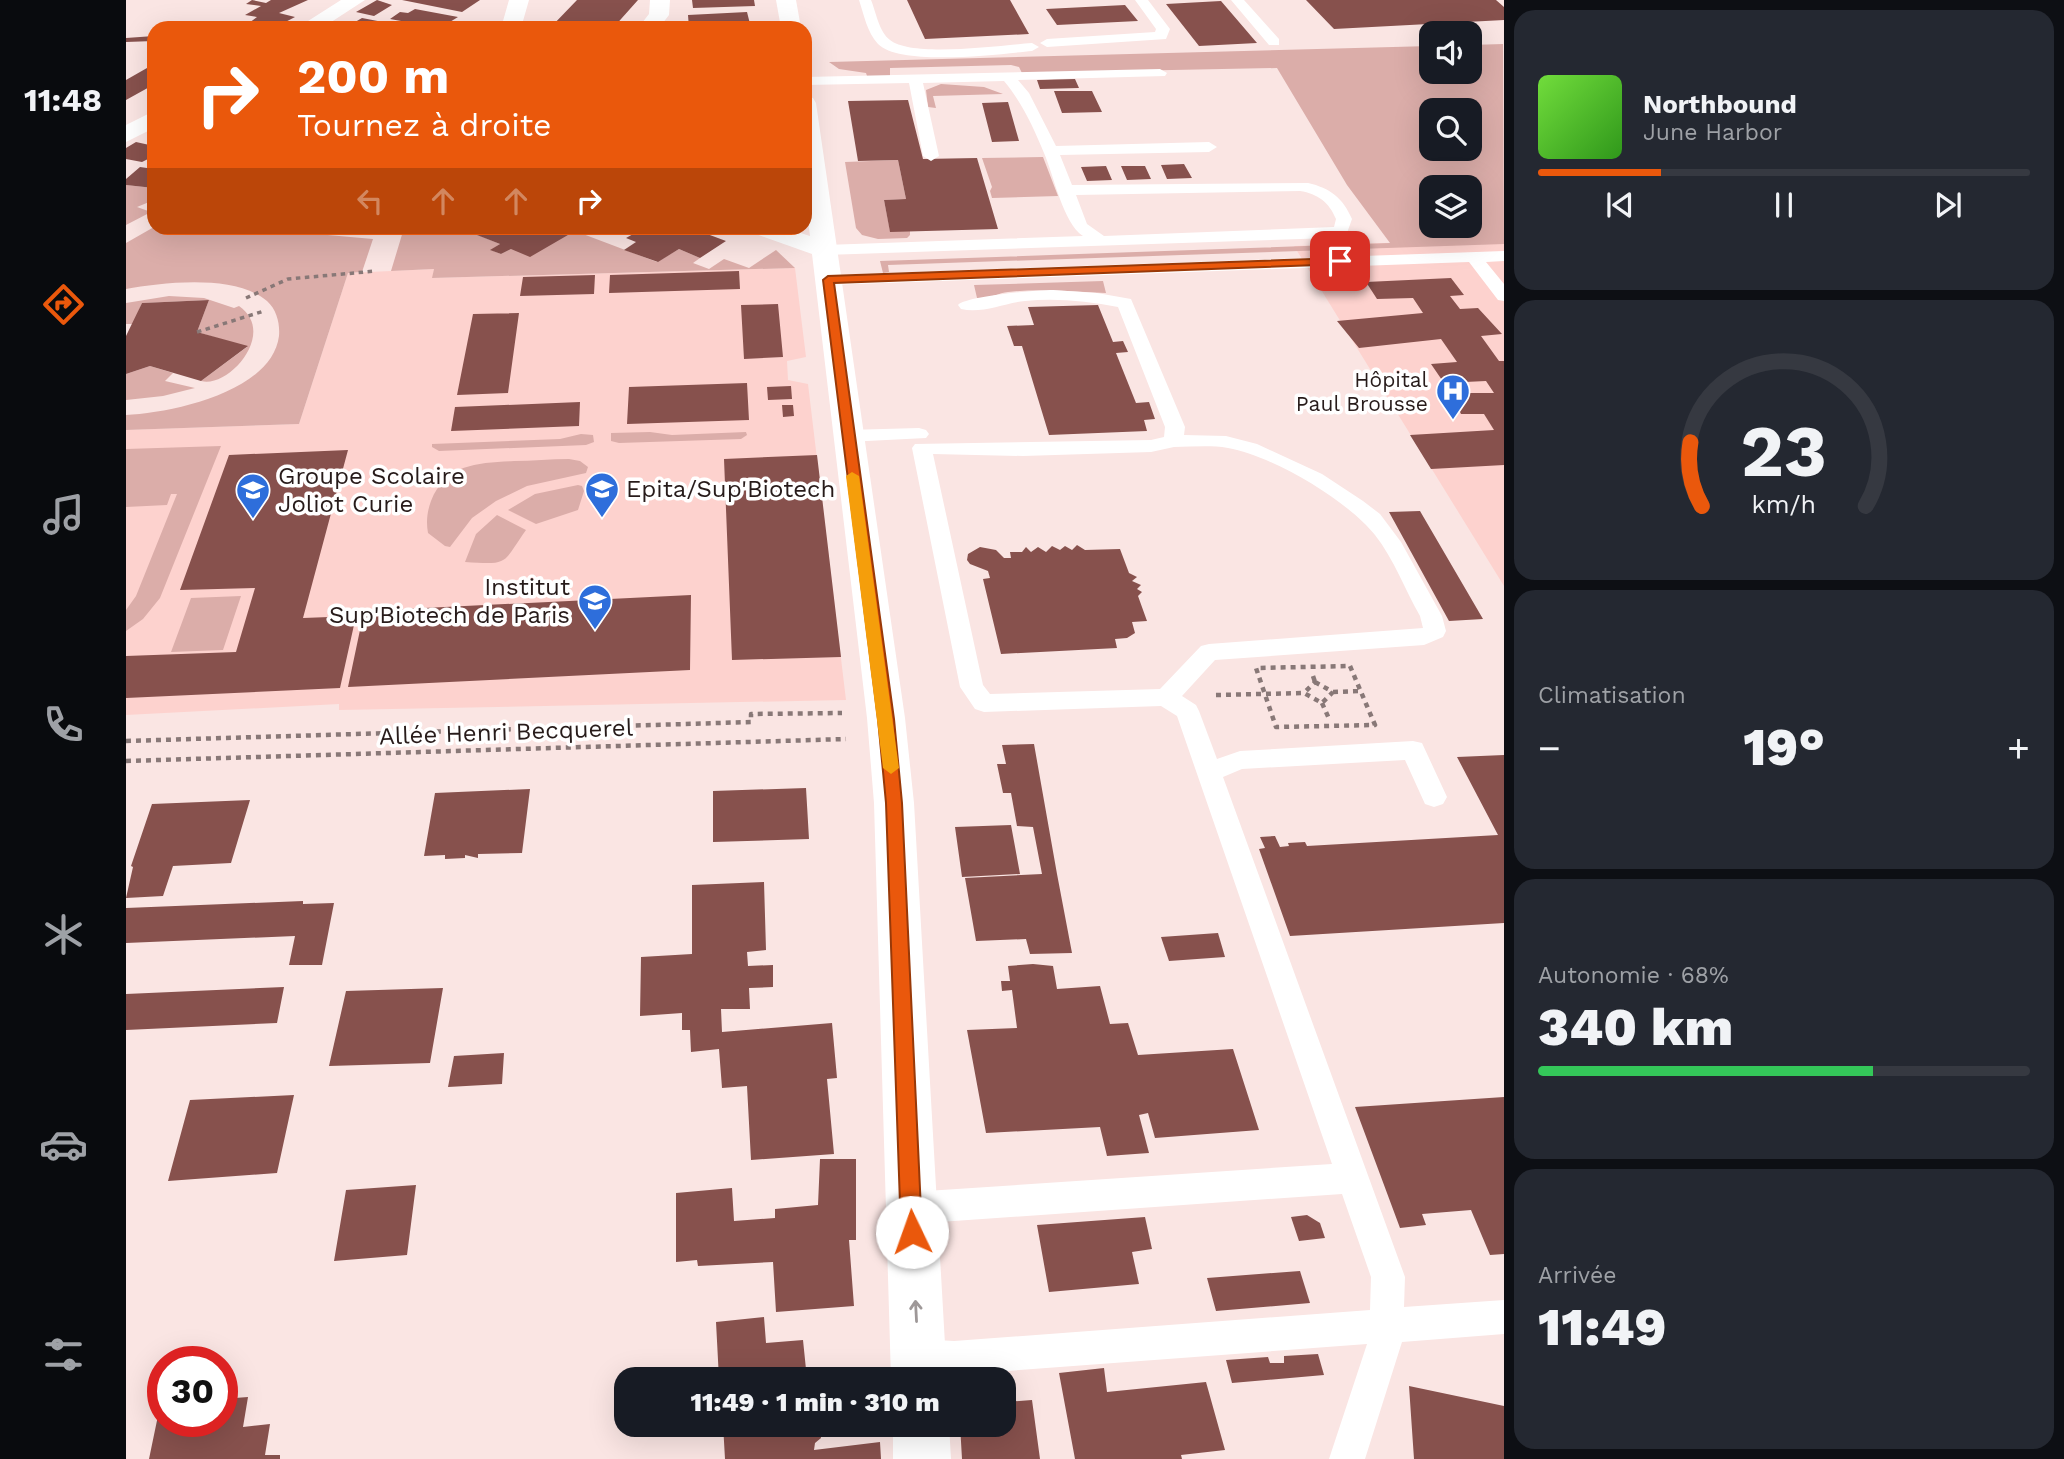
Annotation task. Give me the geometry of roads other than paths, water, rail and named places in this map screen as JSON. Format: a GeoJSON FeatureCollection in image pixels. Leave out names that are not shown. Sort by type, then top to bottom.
{"type":"FeatureCollection","features":[{"type":"Feature","properties":{"kind":"street"},"geometry":{"type":"LineString","coordinates":[[319,21],[355,0]]}},
{"type":"Feature","properties":{"kind":"street"},"geometry":{"type":"LineString","coordinates":[[513,21],[519,0]]}},
{"type":"Feature","properties":{"kind":"street"},"geometry":{"type":"LineString","coordinates":[[654,21],[659,15],[660,0]]}},
{"type":"Feature","properties":{"kind":"street"},"geometry":{"type":"LineString","coordinates":[[786,0],[790,21]]}},
{"type":"Feature","properties":{"kind":"street"},"geometry":{"type":"LineString","coordinates":[[126,135],[147,122]]}},
{"type":"Feature","properties":{"kind":"street"},"geometry":{"type":"LineString","coordinates":[[812,155],[887,728],[895,817],[918,1367]]}},
{"type":"Feature","properties":{"kind":"street"},"geometry":{"type":"LineString","coordinates":[[774,235],[827,265]]}},
{"type":"Feature","properties":{"kind":"street"},"geometry":{"type":"LineString","coordinates":[[921,1437],[922,1459]]}},
{"type":"Feature","properties":{"kind":"lane"},"geometry":{"type":"LineString","coordinates":[[866,0],[881,39],[902,51],[938,52],[1032,47]]}},
{"type":"Feature","properties":{"kind":"lane"},"geometry":{"type":"LineString","coordinates":[[1048,43],[1161,36],[1163,29],[1141,0]]}},
{"type":"Feature","properties":{"kind":"lane"},"geometry":{"type":"LineString","coordinates":[[1237,0],[1274,42]]}},
{"type":"Feature","properties":{"kind":"lane"},"geometry":{"type":"LineString","coordinates":[[812,81],[1160,73]]}},
{"type":"Feature","properties":{"kind":"lane"},"geometry":{"type":"LineString","coordinates":[[1007,76],[1022,93],[1051,151],[1080,227],[1098,239]]}},
{"type":"Feature","properties":{"kind":"lane"},"geometry":{"type":"LineString","coordinates":[[915,79],[931,156]]}},
{"type":"Feature","properties":{"kind":"lane"},"geometry":{"type":"LineString","coordinates":[[1051,151],[1209,147]]}},
{"type":"Feature","properties":{"kind":"lane"},"geometry":{"type":"LineString","coordinates":[[827,265],[1098,239],[1330,233],[1340,230],[1345,219],[1328,193],[1300,186],[1066,190]]}},
{"type":"Feature","properties":{"kind":"lane"},"geometry":{"type":"LineString","coordinates":[[827,265],[1504,256]]}},
{"type":"Feature","properties":{"kind":"lane"},"geometry":{"type":"LineString","coordinates":[[1474,257],[1504,296]]}},
{"type":"Feature","properties":{"kind":"lane"},"geometry":{"type":"LineString","coordinates":[[967,305],[983,306],[1008,298],[1080,296],[1125,303],[1175,427],[1174,441]]}},
{"type":"Feature","properties":{"kind":"lane"},"geometry":{"type":"LineString","coordinates":[[847,436],[919,434]]}},
{"type":"Feature","properties":{"kind":"lane"},"geometry":{"type":"LineString","coordinates":[[1166,697],[1209,652],[1423,638],[1435,631],[1431,616],[1382,530],[1362,511],[1314,479],[1273,458],[1232,443],[1174,441],[1151,446],[1023,450],[922,449],[972,687],[984,703],[1166,697],[1187,710],[1388,1278],[1387,1328],[1381,1359],[1347,1459]]}},
{"type":"Feature","properties":{"kind":"lane"},"geometry":{"type":"LineString","coordinates":[[1209,772],[1240,760],[1413,750],[1433,797]]}},
{"type":"Feature","properties":{"kind":"lane"},"geometry":{"type":"LineString","coordinates":[[911,1208],[1352,1178]]}},
{"type":"Feature","properties":{"kind":"lane"},"geometry":{"type":"LineString","coordinates":[[922,1367],[954,1358],[1387,1328],[1504,1317]]}},
{"type":"Feature","properties":{"kind":"place","name":"Hôpital Paul Brousse"},"geometry":{"type":"Point","coordinates":[1453,421]}},
{"type":"Feature","properties":{"kind":"place","name":"Epita/Sup'Biotech"},"geometry":{"type":"Point","coordinates":[602,519]}},
{"type":"Feature","properties":{"kind":"place","name":"Groupe Scolaire Joliot Curie"},"geometry":{"type":"Point","coordinates":[253,520]}},
{"type":"Feature","properties":{"kind":"place","name":"Institut Sup'Biotech de Paris"},"geometry":{"type":"Point","coordinates":[595,631]}}]}
